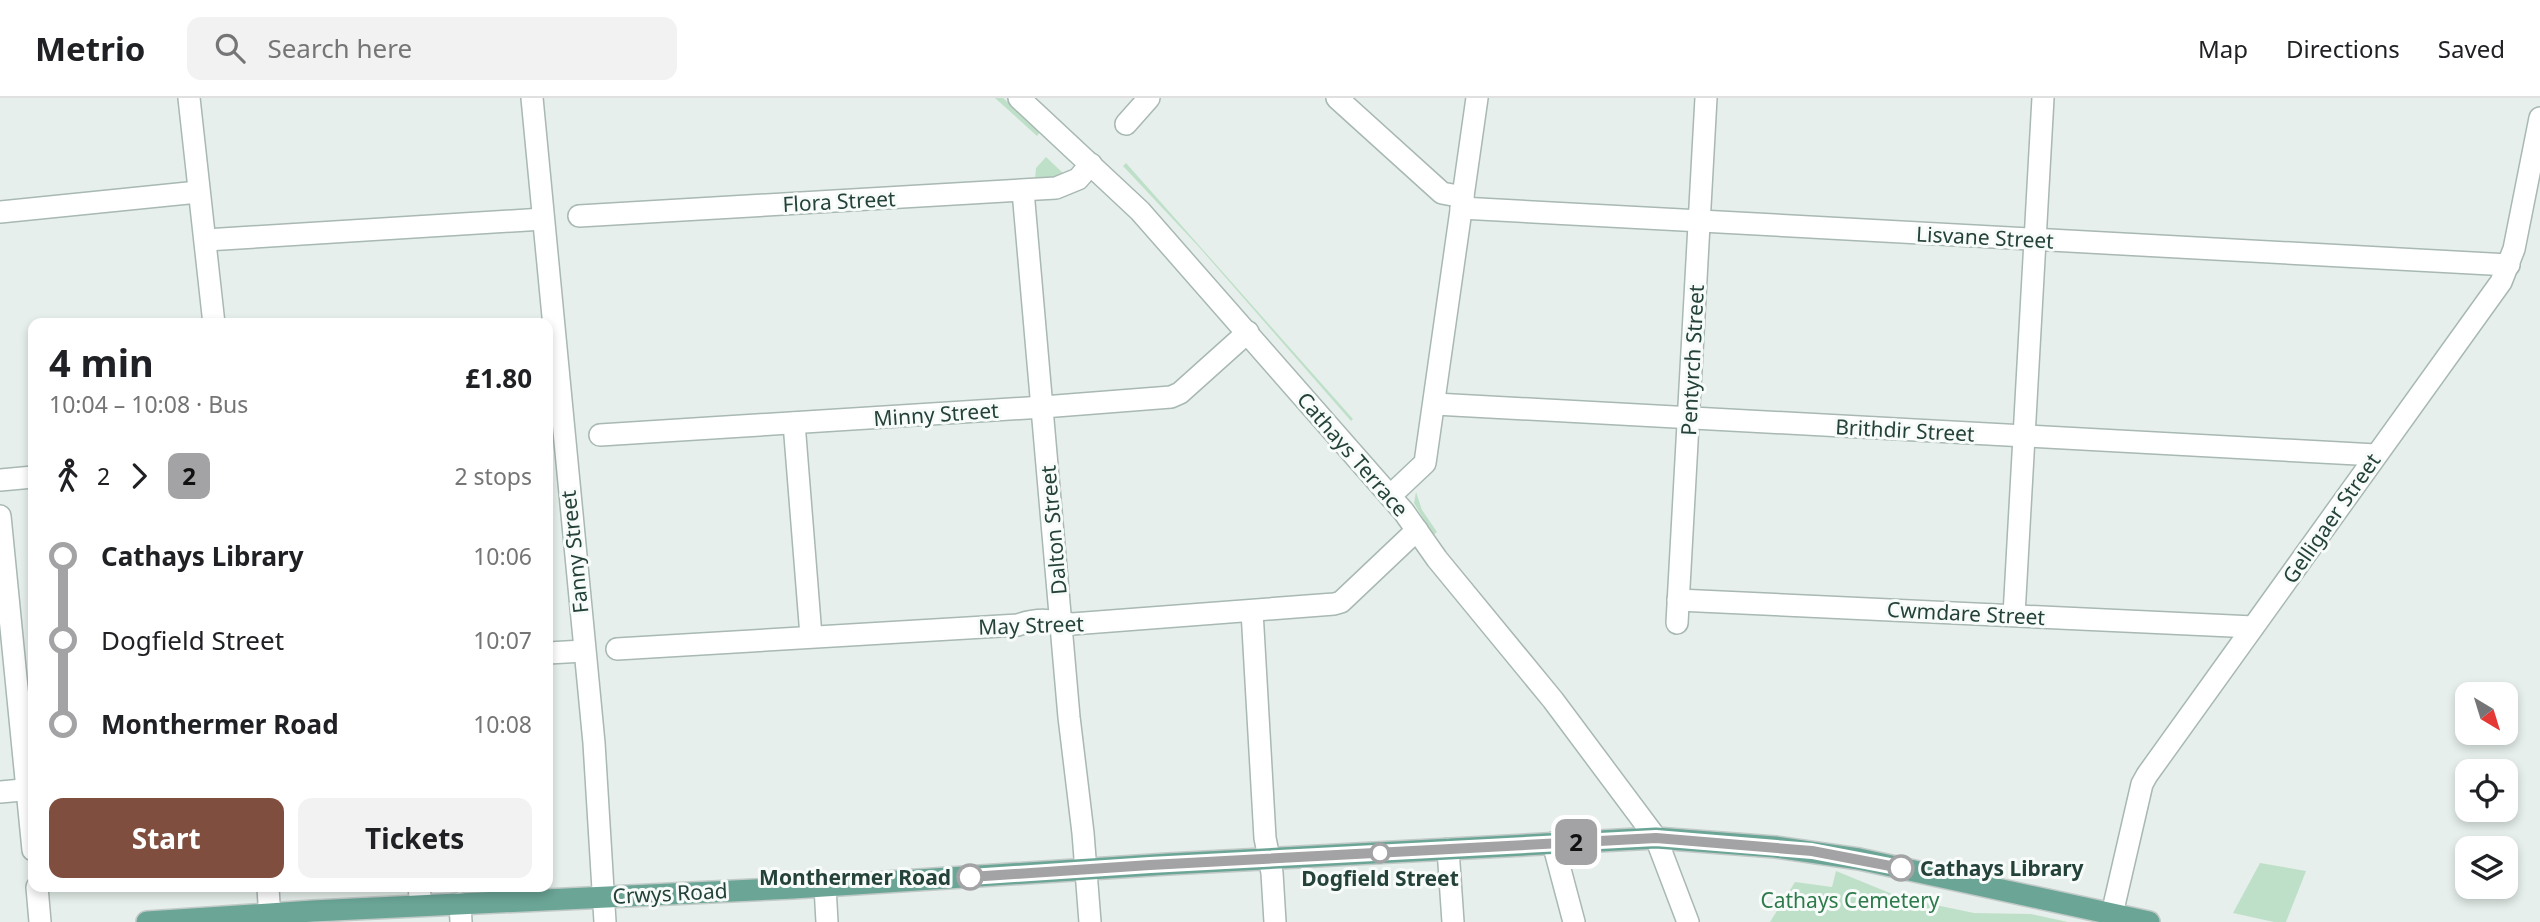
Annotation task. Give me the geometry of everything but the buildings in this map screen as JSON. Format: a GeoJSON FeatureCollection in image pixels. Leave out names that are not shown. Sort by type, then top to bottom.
{"type":"FeatureCollection","features":[{"type":"Feature","properties":{"kind":"main road","name":"Crwys Road"},"geometry":{"type":"LineString","coordinates":[[146,922],[275,918],[420,896],[461,913],[603,896],[825,886],[1656,838],[1824,853],[2149,922]]}},
{"type":"Feature","properties":{"kind":"street"},"geometry":{"type":"LineString","coordinates":[[189,98],[213,318]]}},
{"type":"Feature","properties":{"kind":"street","name":"Fanny Street"},"geometry":{"type":"LineString","coordinates":[[532,98],[548,318]]}},
{"type":"Feature","properties":{"kind":"street","name":"Cathays Terrace"},"geometry":{"type":"LineString","coordinates":[[1018,98],[1140,211],[1391,496],[1437,559],[1553,700],[1656,838],[1688,922]]}},
{"type":"Feature","properties":{"kind":"street"},"geometry":{"type":"LineString","coordinates":[[1126,124],[1149,98]]}},
{"type":"Feature","properties":{"kind":"street"},"geometry":{"type":"LineString","coordinates":[[1337,98],[1442,192],[1462,203]]}},
{"type":"Feature","properties":{"kind":"street"},"geometry":{"type":"LineString","coordinates":[[1391,496],[1425,463],[1478,98]]}},
{"type":"Feature","properties":{"kind":"street","name":"Pentyrch Street"},"geometry":{"type":"LineString","coordinates":[[1677,623],[1706,98]]}},
{"type":"Feature","properties":{"kind":"street"},"geometry":{"type":"LineString","coordinates":[[2014,615],[2043,98]]}},
{"type":"Feature","properties":{"kind":"street","name":"Gelligaer Street"},"geometry":{"type":"LineString","coordinates":[[2112,914],[2142,784],[2501,282],[2509,265],[2540,118]]}},
{"type":"Feature","properties":{"kind":"street","name":"Flora Street"},"geometry":{"type":"LineString","coordinates":[[579,216],[1023,191],[1062,187],[1078,179],[1091,164]]}},
{"type":"Feature","properties":{"kind":"street","name":"Dalton Street"},"geometry":{"type":"LineString","coordinates":[[1023,191],[1075,778],[1086,869]]}},
{"type":"Feature","properties":{"kind":"street"},"geometry":{"type":"LineString","coordinates":[[0,212],[198,192]]}},
{"type":"Feature","properties":{"kind":"street","name":"Lisvane Street"},"geometry":{"type":"LineString","coordinates":[[1462,203],[1699,222],[2509,265]]}},
{"type":"Feature","properties":{"kind":"street"},"geometry":{"type":"LineString","coordinates":[[206,240],[543,219]]}},
{"type":"Feature","properties":{"kind":"street","name":"Minny Street"},"geometry":{"type":"LineString","coordinates":[[600,435],[1171,397],[1180,393],[1248,332]]}},
{"type":"Feature","properties":{"kind":"street","name":"Fanny Street"},"geometry":{"type":"LineString","coordinates":[[553,401],[555,437],[594,744],[605,922]]}},
{"type":"Feature","properties":{"kind":"street","name":"Brithdir Street"},"geometry":{"type":"LineString","coordinates":[[1435,404],[2375,455]]}},
{"type":"Feature","properties":{"kind":"street"},"geometry":{"type":"LineString","coordinates":[[794,423],[811,636]]}},
{"type":"Feature","properties":{"kind":"street"},"geometry":{"type":"LineString","coordinates":[[0,480],[28,477]]}},
{"type":"Feature","properties":{"kind":"street"},"geometry":{"type":"LineString","coordinates":[[0,516],[28,771]]}},
{"type":"Feature","properties":{"kind":"street","name":"May Street"},"geometry":{"type":"LineString","coordinates":[[617,649],[1018,625],[1052,619],[1072,624],[1334,604],[1341,602],[1416,530]]}},
{"type":"Feature","properties":{"kind":"street","name":"Cwmdare Street"},"geometry":{"type":"LineString","coordinates":[[1678,600],[2253,627]]}},
{"type":"Feature","properties":{"kind":"street"},"geometry":{"type":"LineString","coordinates":[[1252,611],[1265,838],[1272,873],[1275,922]]}},
{"type":"Feature","properties":{"kind":"street"},"geometry":{"type":"LineString","coordinates":[[553,653],[584,651]]}},
{"type":"Feature","properties":{"kind":"street"},"geometry":{"type":"LineString","coordinates":[[0,792],[28,789]]}},
{"type":"Feature","properties":{"kind":"street"},"geometry":{"type":"LineString","coordinates":[[1553,843],[1573,922]]}},
{"type":"Feature","properties":{"kind":"street"},"geometry":{"type":"LineString","coordinates":[[1448,849],[1453,922]]}},
{"type":"Feature","properties":{"kind":"street"},"geometry":{"type":"LineString","coordinates":[[1086,869],[1090,922]]}},
{"type":"Feature","properties":{"kind":"street"},"geometry":{"type":"LineString","coordinates":[[825,886],[827,922]]}},
{"type":"Feature","properties":{"kind":"street"},"geometry":{"type":"LineString","coordinates":[[37,892],[40,922]]}},
{"type":"Feature","properties":{"kind":"street"},"geometry":{"type":"LineString","coordinates":[[268,892],[269,904],[275,918]]}},
{"type":"Feature","properties":{"kind":"green space"},"geometry":{"type":"Polygon","coordinates":[[[995,98],[1003,98],[1040,132],[1037,136],[995,98]]]}},
{"type":"Feature","properties":{"kind":"green space"},"geometry":{"type":"Polygon","coordinates":[[[1046,157],[1065,175],[1035,180],[1036,168],[1046,157]]]}},
{"type":"Feature","properties":{"kind":"green space"},"geometry":{"type":"Polygon","coordinates":[[[1126,163],[1353,419],[1351,421],[1199,247],[1123,166],[1126,163]]]}},
{"type":"Feature","properties":{"kind":"green space"},"geometry":{"type":"Polygon","coordinates":[[[1416,492],[1422,510],[1437,532],[1433,535],[1414,503],[1416,492]]]}},
{"type":"Feature","properties":{"kind":"green space"},"geometry":{"type":"Polygon","coordinates":[[[2260,863],[2306,871],[2286,922],[2233,913],[2260,863]]]}},
{"type":"Feature","properties":{"kind":"green space","name":"Cathays Cemetery"},"geometry":{"type":"Polygon","coordinates":[[[1836,871],[1902,898],[1974,913],[2031,914],[2068,922],[1770,922],[1795,882],[1832,887],[1836,871]]]}},
{"type":"Feature","properties":{"kind":"bus line","name":"2"},"geometry":{"type":"LineString","coordinates":[[970,877],[1656,838],[1812,851],[1901,868]]}},
{"type":"Feature","properties":{"kind":"place","name":"Dogfield Street"},"geometry":{"type":"Point","coordinates":[1380,853]}},
{"type":"Feature","properties":{"kind":"place","name":"Cathays Library"},"geometry":{"type":"Point","coordinates":[1901,868]}},
{"type":"Feature","properties":{"kind":"place","name":"Monthermer Road"},"geometry":{"type":"Point","coordinates":[970,877]}}]}
